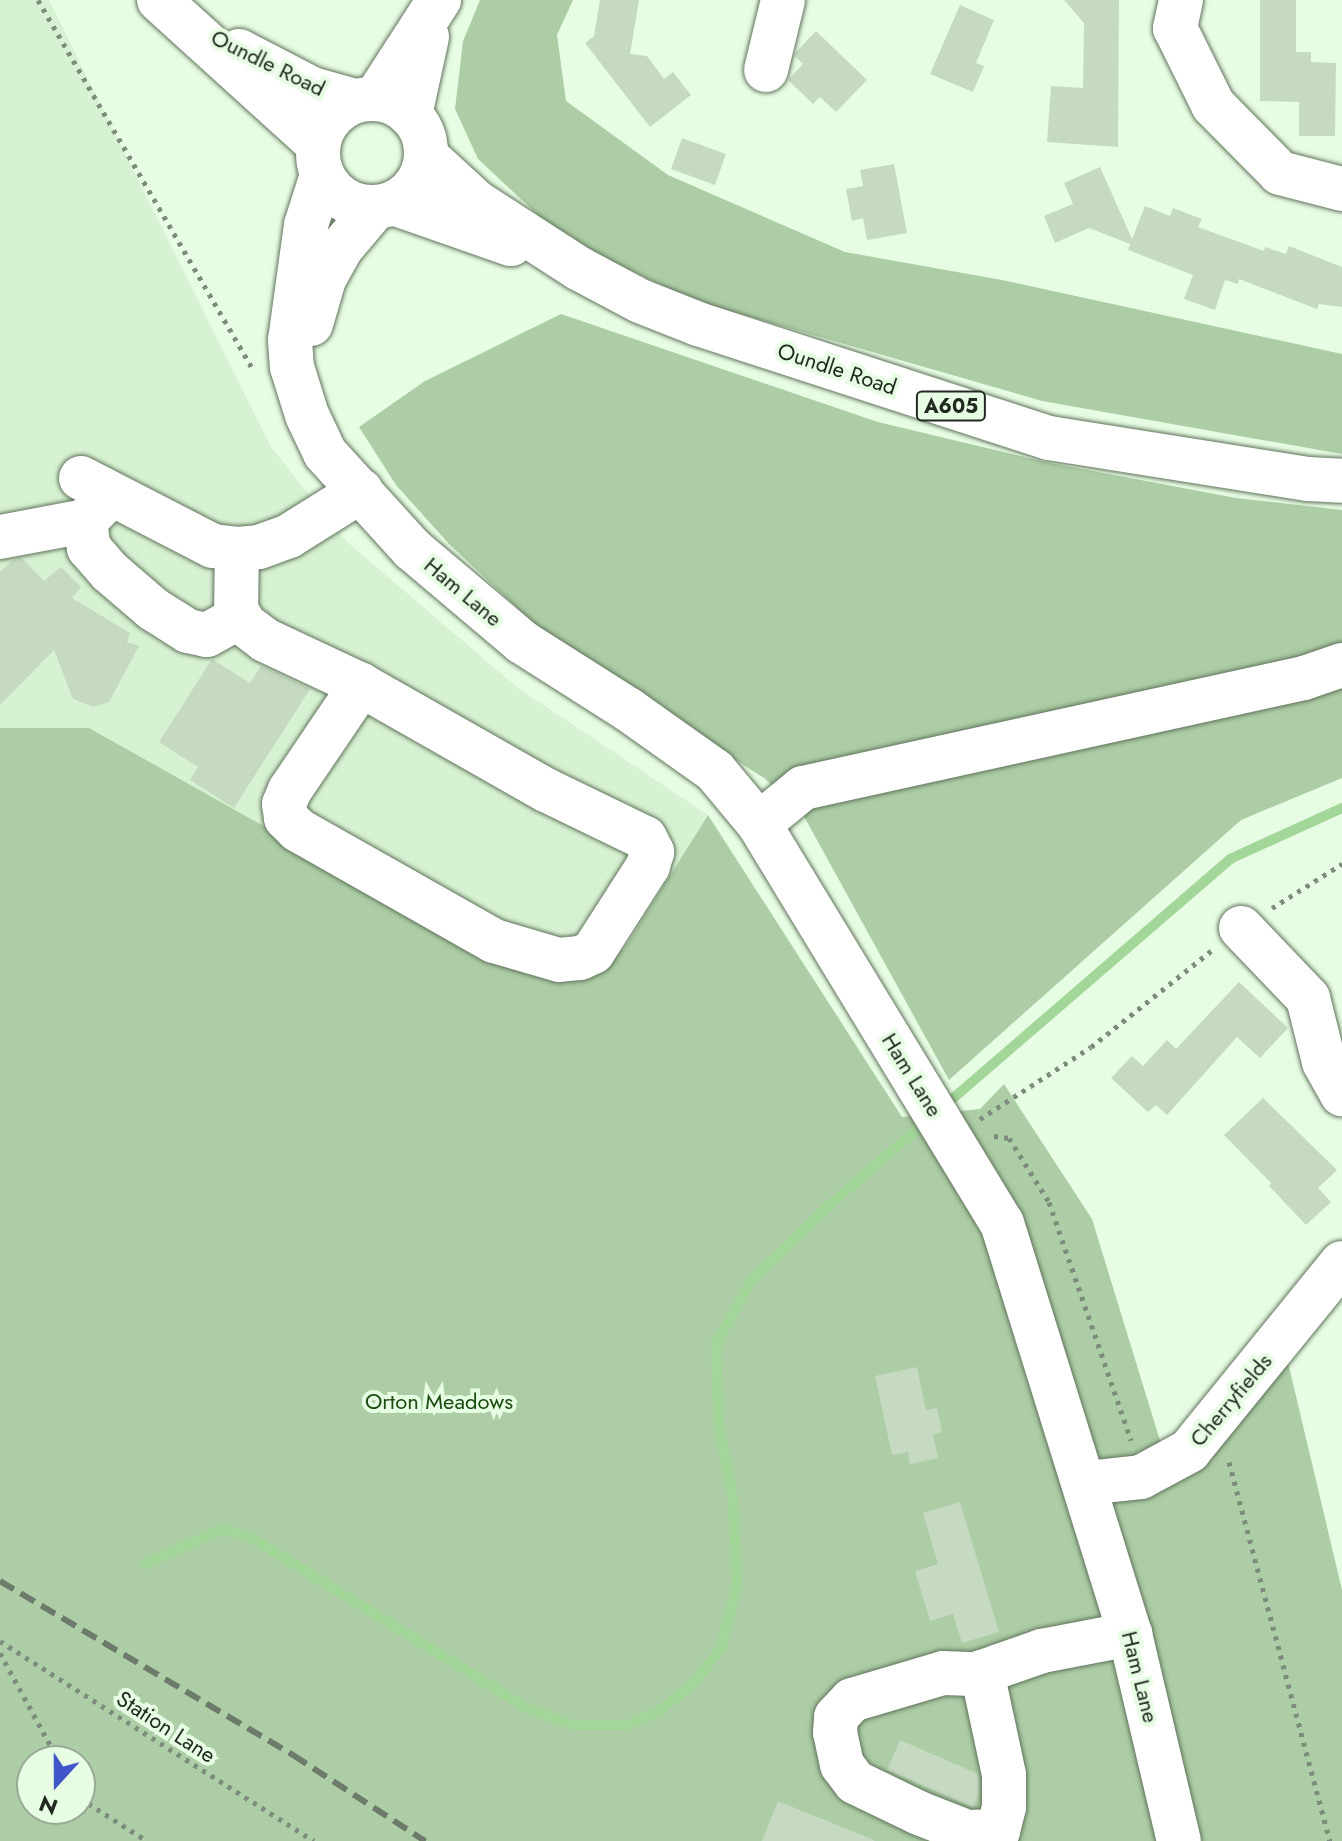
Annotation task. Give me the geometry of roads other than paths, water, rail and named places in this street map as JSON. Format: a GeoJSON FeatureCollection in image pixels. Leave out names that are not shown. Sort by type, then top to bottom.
{"type":"FeatureCollection","features":[{"type":"Feature","properties":{"kind":"street"},"geometry":{"type":"LineString","coordinates":[[766,70],[783,0]]}},
{"type":"Feature","properties":{"kind":"street"},"geometry":{"type":"LineString","coordinates":[[1181,0],[1175,28],[1213,105],[1280,173],[1342,189]]}},
{"type":"Feature","properties":{"kind":"street"},"geometry":{"type":"LineString","coordinates":[[380,105],[436,7]]}},
{"type":"Feature","properties":{"kind":"street","name":"Oundle Road"},"geometry":{"type":"LineString","coordinates":[[172,11],[312,89],[380,105]]}},
{"type":"Feature","properties":{"kind":"street","name":"Oundle Road"},"geometry":{"type":"LineString","coordinates":[[172,11],[320,160]]}},
{"type":"Feature","properties":{"kind":"street"},"geometry":{"type":"LineString","coordinates":[[380,105],[421,130],[426,156],[421,176],[410,191],[384,206],[348,202],[332,191],[320,160],[324,127],[336,112],[380,105]]}},
{"type":"Feature","properties":{"kind":"street","name":"Oundle Road"},"geometry":{"type":"LineString","coordinates":[[426,156],[476,202],[578,268],[640,301],[698,324],[1049,438],[1308,479],[1342,481]]}},
{"type":"Feature","properties":{"kind":"street","name":"Ham Lane"},"geometry":{"type":"LineString","coordinates":[[320,160],[295,289],[290,340],[292,367],[307,415],[325,453],[412,549],[522,642],[629,710],[715,771],[759,824],[948,1116],[1002,1223],[1086,1483],[1130,1634],[1179,1841]]}},
{"type":"Feature","properties":{"kind":"street","name":"Oundle Road"},"geometry":{"type":"LineString","coordinates":[[384,206],[578,268]]}},
{"type":"Feature","properties":{"kind":"street","name":"Ham Lane"},"geometry":{"type":"LineString","coordinates":[[361,491],[325,408],[315,373],[311,314],[324,279],[342,247],[384,206]]}},
{"type":"Feature","properties":{"kind":"street"},"geometry":{"type":"LineString","coordinates":[[0,537],[93,498],[213,546],[237,549],[259,547],[289,536],[361,491]]}},
{"type":"Feature","properties":{"kind":"street"},"geometry":{"type":"LineString","coordinates":[[93,498],[89,548],[110,572],[153,609],[188,631],[207,635],[240,617]]}},
{"type":"Feature","properties":{"kind":"street"},"geometry":{"type":"LineString","coordinates":[[237,549],[236,610],[265,640],[361,685],[477,753],[645,838],[652,852],[648,866],[593,952],[580,958],[559,960],[494,941],[298,830],[286,818],[284,804],[290,790],[361,685]]}},
{"type":"Feature","properties":{"kind":"street"},"geometry":{"type":"LineString","coordinates":[[759,824],[803,788],[1304,678],[1342,665]]}},
{"type":"Feature","properties":{"kind":"street"},"geometry":{"type":"LineString","coordinates":[[1241,928],[1308,998],[1324,1062],[1342,1094]]}},
{"type":"Feature","properties":{"kind":"street","name":"Cherryfields"},"geometry":{"type":"LineString","coordinates":[[1086,1483],[1141,1477],[1189,1451],[1342,1263]]}},
{"type":"Feature","properties":{"kind":"street"},"geometry":{"type":"LineString","coordinates":[[982,1672],[1042,1651],[1130,1634]]}},
{"type":"Feature","properties":{"kind":"waterway"},"geometry":{"type":"LineString","coordinates":[[943,1107],[1230,859],[1342,808]]}},
{"type":"Feature","properties":{"kind":"waterway"},"geometry":{"type":"LineString","coordinates":[[145,1564],[223,1529],[250,1537],[528,1709],[574,1725],[627,1725],[660,1710],[692,1685],[721,1648],[737,1585],[733,1498],[719,1427],[716,1344],[751,1281],[833,1202],[928,1120]]}},
{"type":"Feature","properties":{"kind":"railway"},"geometry":{"type":"LineString","coordinates":[[0,1581],[293,1755],[425,1841]]}},
{"type":"Feature","properties":{"kind":"park label","name":"Orton Meadows"},"geometry":{"type":"Point","coordinates":[439,1402]}}]}
